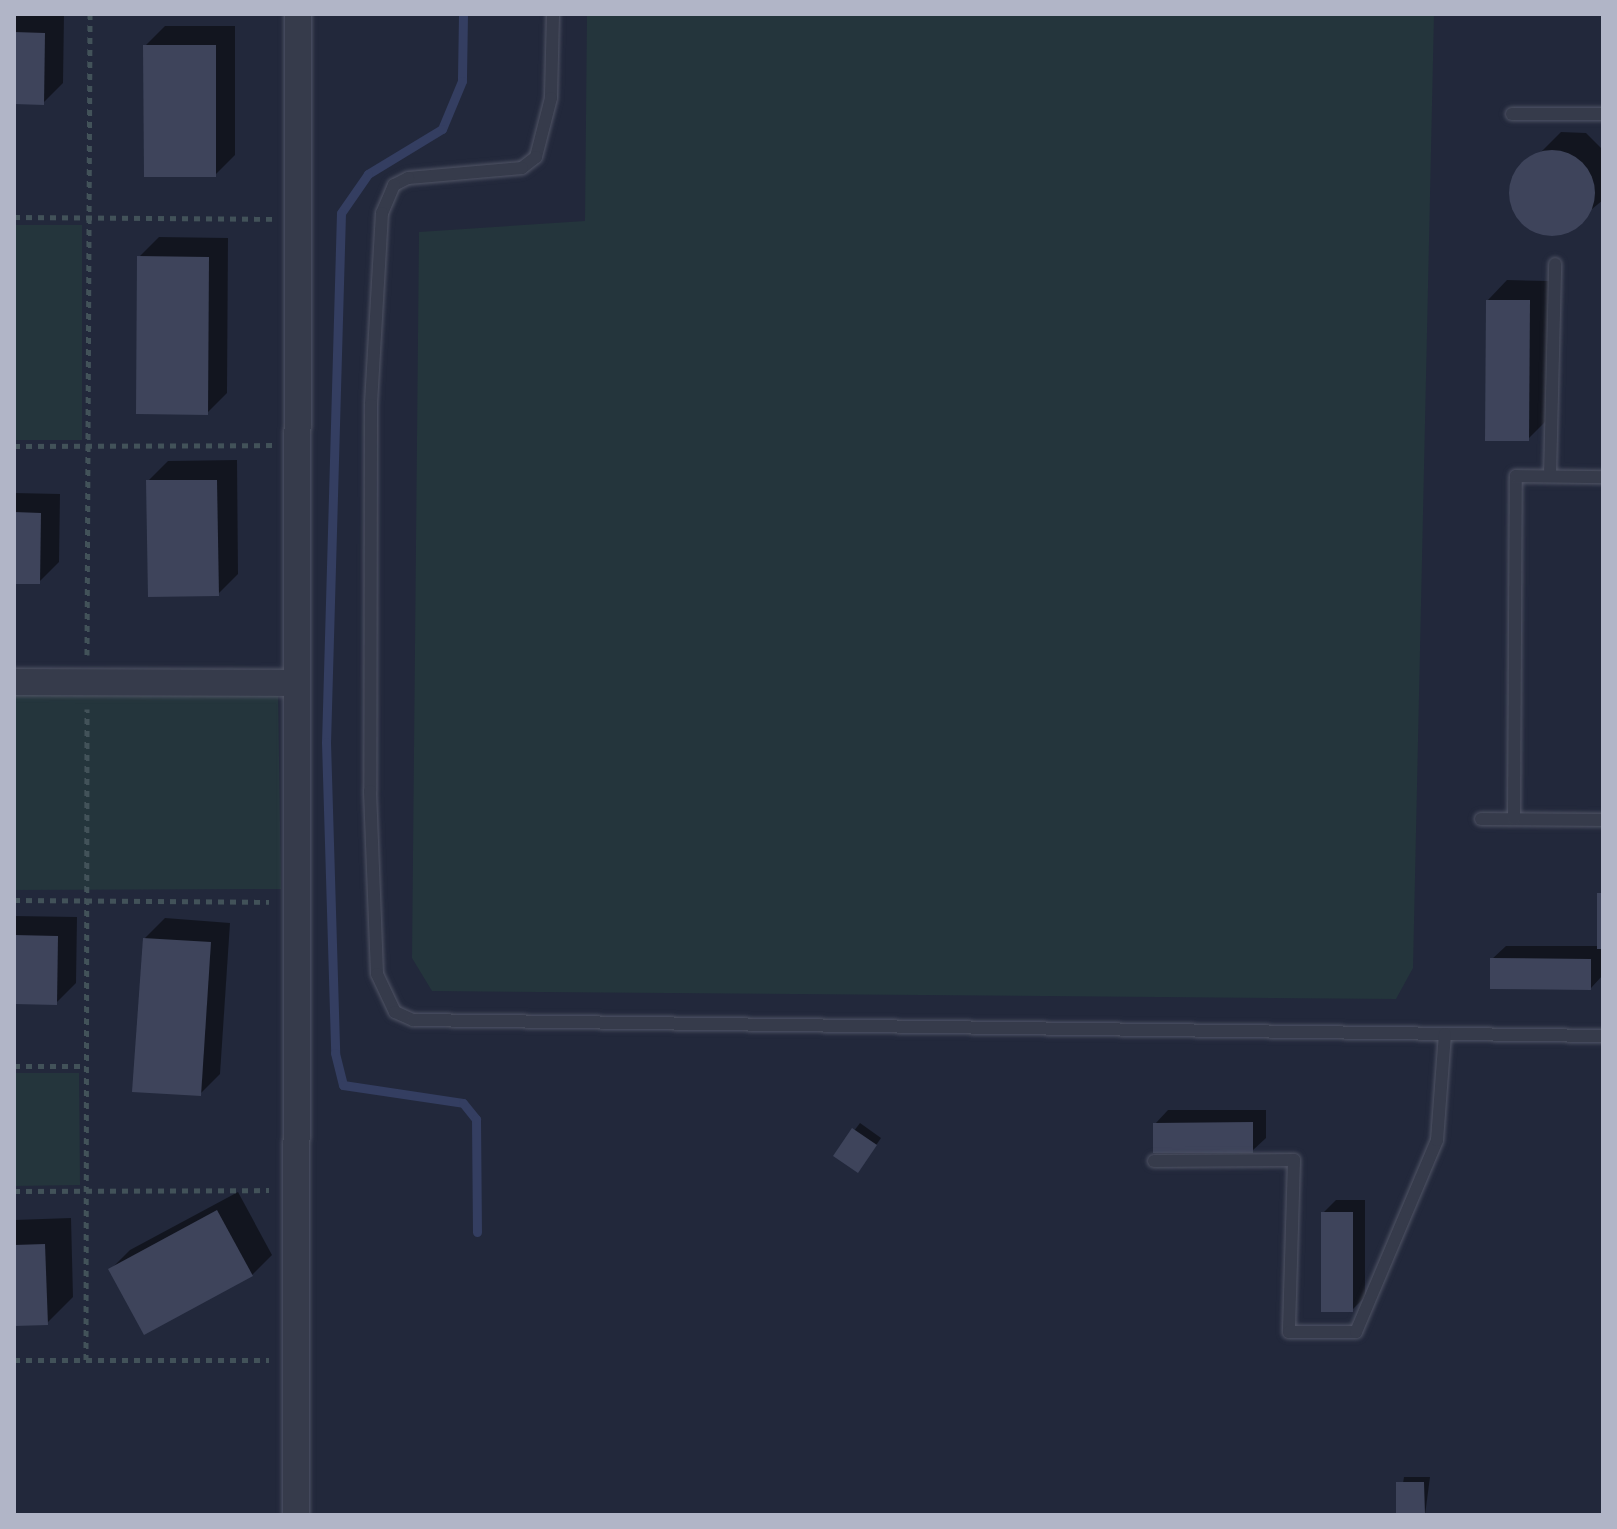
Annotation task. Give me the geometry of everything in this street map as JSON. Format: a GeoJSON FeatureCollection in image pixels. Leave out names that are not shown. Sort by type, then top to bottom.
{"type":"FeatureCollection","features":[{"type":"Feature","properties":{"kind":"street"},"geometry":{"type":"LineString","coordinates":[[296,1515],[294,1190],[298,14]]}},
{"type":"Feature","properties":{"kind":"street"},"geometry":{"type":"LineString","coordinates":[[14,682],[296,683]]}},
{"type":"Feature","properties":{"kind":"lane"},"geometry":{"type":"LineString","coordinates":[[553,14],[551,98],[536,157],[501,171],[408,178],[394,185],[382,213],[371,405],[370,791],[377,974],[395,1012],[413,1020],[1603,1036]]}},
{"type":"Feature","properties":{"kind":"lane"},"geometry":{"type":"LineString","coordinates":[[1512,114],[1603,114]]}},
{"type":"Feature","properties":{"kind":"lane"},"geometry":{"type":"LineString","coordinates":[[1550,476],[1555,264]]}},
{"type":"Feature","properties":{"kind":"lane"},"geometry":{"type":"LineString","coordinates":[[1514,819],[1516,476],[1603,477]]}},
{"type":"Feature","properties":{"kind":"lane"},"geometry":{"type":"LineString","coordinates":[[1481,819],[1603,820]]}},
{"type":"Feature","properties":{"kind":"lane"},"geometry":{"type":"LineString","coordinates":[[1154,1161],[1294,1160],[1289,1332],[1356,1332],[1437,1140],[1445,1034]]}},
{"type":"Feature","properties":{"kind":"path"},"geometry":{"type":"LineString","coordinates":[[86,1360],[90,14]]}},
{"type":"Feature","properties":{"kind":"path"},"geometry":{"type":"LineString","coordinates":[[14,217],[297,219]]}},
{"type":"Feature","properties":{"kind":"path"},"geometry":{"type":"LineString","coordinates":[[14,446],[297,445]]}},
{"type":"Feature","properties":{"kind":"path"},"geometry":{"type":"LineString","coordinates":[[14,900],[295,903]]}},
{"type":"Feature","properties":{"kind":"path"},"geometry":{"type":"LineString","coordinates":[[14,1066],[85,1066]]}},
{"type":"Feature","properties":{"kind":"path"},"geometry":{"type":"LineString","coordinates":[[14,1191],[294,1190]]}},
{"type":"Feature","properties":{"kind":"path"},"geometry":{"type":"LineString","coordinates":[[14,1360],[294,1360]]}},
{"type":"Feature","properties":{"kind":"shaded area"},"geometry":{"type":"Polygon","coordinates":[[[587,14],[1434,14],[1413,968],[1396,999],[432,991],[412,958],[419,232],[585,221],[587,14]]]}},
{"type":"Feature","properties":{"kind":"shaded area"},"geometry":{"type":"Polygon","coordinates":[[[14,225],[82,225],[82,440],[14,440],[14,225]]]}},
{"type":"Feature","properties":{"kind":"shaded area"},"geometry":{"type":"Polygon","coordinates":[[[14,692],[278,693],[281,889],[14,890],[14,692]]]}},
{"type":"Feature","properties":{"kind":"shaded area"},"geometry":{"type":"Polygon","coordinates":[[[14,1073],[79,1073],[80,1185],[14,1186],[14,1073]]]}},
{"type":"Feature","properties":{"kind":"building"},"geometry":{"type":"Polygon","coordinates":[[[14,32],[45,33],[44,105],[14,104],[14,32]]]}},
{"type":"Feature","properties":{"kind":"building"},"geometry":{"type":"Polygon","coordinates":[[[143,45],[216,45],[216,177],[144,177],[143,45]]]}},
{"type":"Feature","properties":{"kind":"building"},"geometry":{"type":"Polygon","coordinates":[[[1552,150],[1576,157],[1588,169],[1595,193],[1588,217],[1576,229],[1552,236],[1528,229],[1516,217],[1509,193],[1516,169],[1528,157],[1552,150]]]}},
{"type":"Feature","properties":{"kind":"building"},"geometry":{"type":"Polygon","coordinates":[[[137,256],[209,257],[208,415],[136,414],[137,256]]]}},
{"type":"Feature","properties":{"kind":"building"},"geometry":{"type":"Polygon","coordinates":[[[1486,300],[1530,300],[1529,441],[1485,441],[1486,300]]]}},
{"type":"Feature","properties":{"kind":"building"},"geometry":{"type":"Polygon","coordinates":[[[146,480],[217,480],[219,596],[148,597],[146,480]]]}},
{"type":"Feature","properties":{"kind":"building"},"geometry":{"type":"Polygon","coordinates":[[[14,512],[41,513],[40,584],[14,584],[14,512]]]}},
{"type":"Feature","properties":{"kind":"building"},"geometry":{"type":"Polygon","coordinates":[[[1597,893],[1603,893],[1603,949],[1597,949],[1597,893]]]}},
{"type":"Feature","properties":{"kind":"building"},"geometry":{"type":"Polygon","coordinates":[[[14,935],[58,936],[57,1005],[14,1004],[14,935]]]}},
{"type":"Feature","properties":{"kind":"building"},"geometry":{"type":"Polygon","coordinates":[[[143,938],[211,942],[201,1096],[132,1092],[143,938]]]}},
{"type":"Feature","properties":{"kind":"building"},"geometry":{"type":"Polygon","coordinates":[[[1490,958],[1591,959],[1591,990],[1490,989],[1490,958]]]}},
{"type":"Feature","properties":{"kind":"building"},"geometry":{"type":"Polygon","coordinates":[[[1253,1122],[1253,1153],[1153,1153],[1153,1123],[1253,1122]]]}},
{"type":"Feature","properties":{"kind":"building"},"geometry":{"type":"Polygon","coordinates":[[[852,1128],[877,1145],[858,1173],[833,1156],[852,1128]]]}},
{"type":"Feature","properties":{"kind":"building"},"geometry":{"type":"Polygon","coordinates":[[[217,1210],[253,1276],[144,1335],[108,1269],[217,1210]]]}},
{"type":"Feature","properties":{"kind":"building"},"geometry":{"type":"Polygon","coordinates":[[[1321,1212],[1353,1212],[1353,1312],[1321,1312],[1321,1212]]]}},
{"type":"Feature","properties":{"kind":"building"},"geometry":{"type":"Polygon","coordinates":[[[45,1244],[48,1325],[14,1326],[14,1245],[45,1244]]]}},
{"type":"Feature","properties":{"kind":"building"},"geometry":{"type":"Polygon","coordinates":[[[1396,1482],[1424,1482],[1425,1515],[1396,1515],[1396,1482]]]}},
{"type":"Feature","properties":{"kind":"waterway"},"geometry":{"type":"LineString","coordinates":[[463,14],[462,81],[442,129],[368,174],[341,213],[326,742],[335,1053],[343,1085],[463,1103],[476,1119],[477,1232]]}}]}
